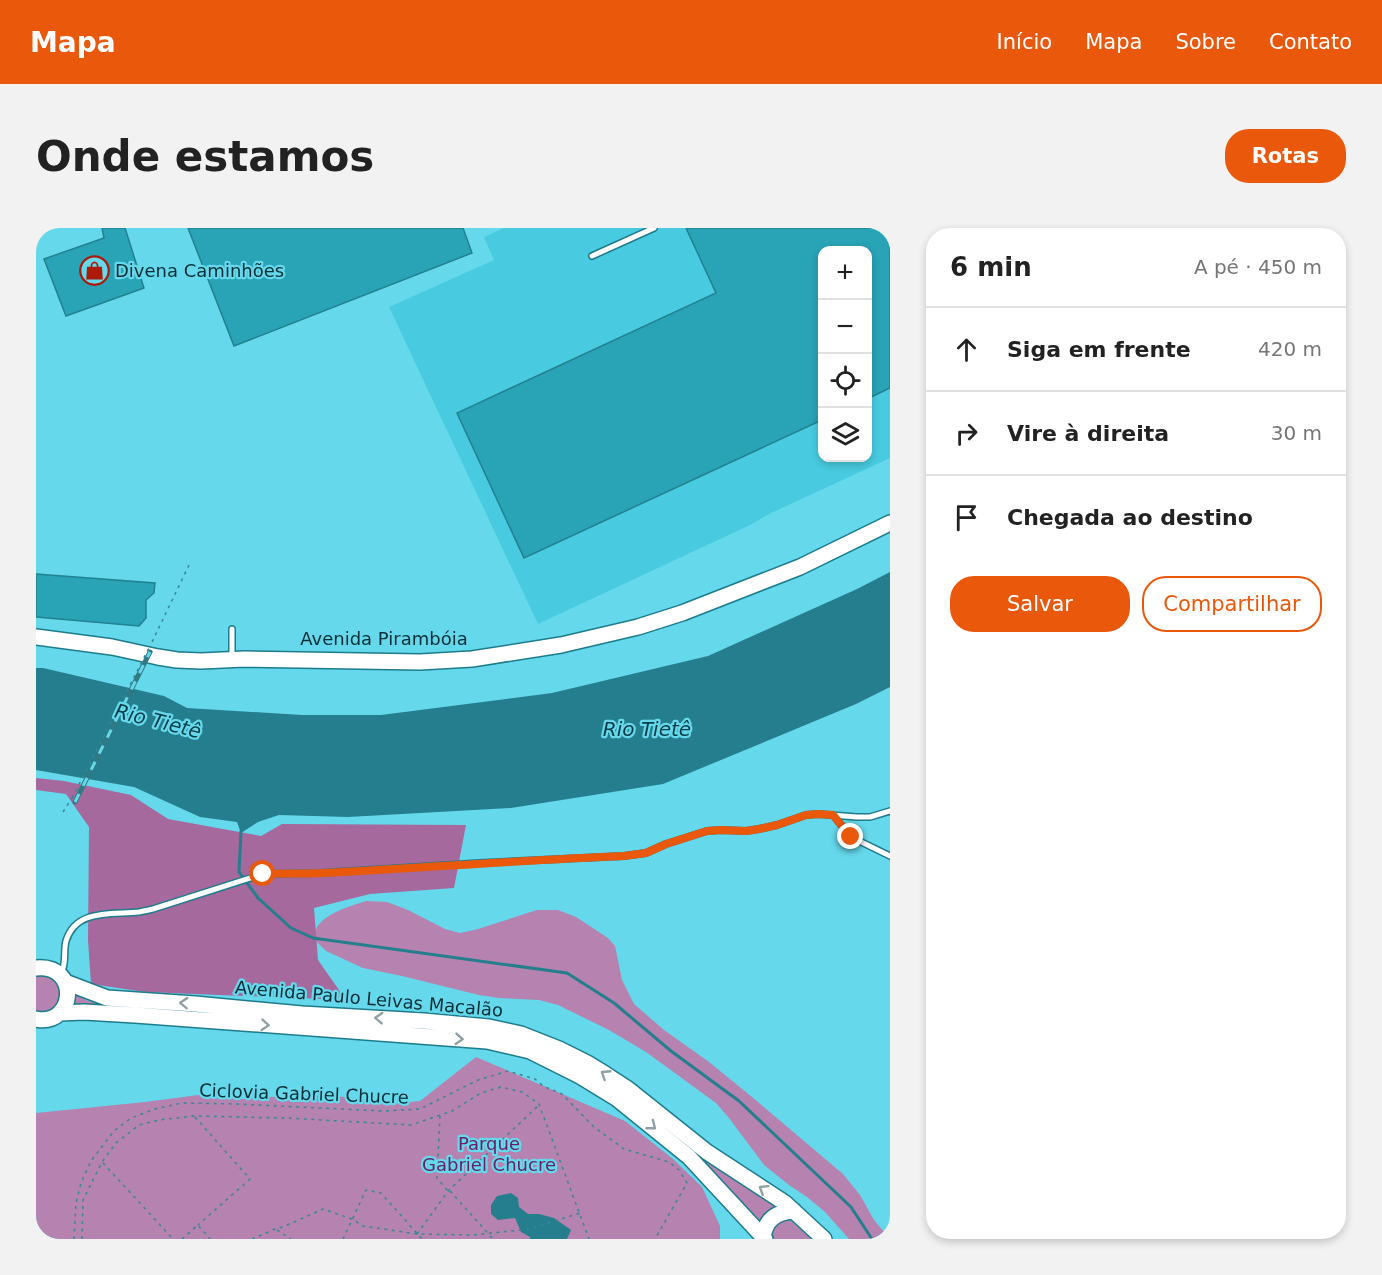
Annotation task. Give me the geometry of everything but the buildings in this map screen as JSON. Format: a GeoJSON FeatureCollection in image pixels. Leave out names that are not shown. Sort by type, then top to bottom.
{"type":"FeatureCollection","features":[{"type":"Feature","properties":{"kind":"main road","name":"Avenida Pirambóia"},"geometry":{"type":"LineString","coordinates":[[36,637],[112,647],[177,660],[420,663],[472,659],[561,645],[638,627],[725,597],[800,567],[890,523]]}},
{"type":"Feature","properties":{"kind":"main road","name":"Avenida Paulo Leivas Macalão"},"geometry":{"type":"LineString","coordinates":[[36,967],[54,970],[63,978],[107,998],[302,1014],[424,1021],[489,1027],[521,1034],[559,1049],[605,1074],[707,1152],[776,1197],[824,1239]]}},
{"type":"Feature","properties":{"kind":"main road"},"geometry":{"type":"LineString","coordinates":[[60,1013],[68,998],[68,990],[63,978]]}},
{"type":"Feature","properties":{"kind":"main road","name":"Avenida Paulo Leivas Macalão"},"geometry":{"type":"LineString","coordinates":[[36,1019],[48,1020],[60,1013],[84,1012],[135,1015],[487,1041],[530,1051],[580,1076],[616,1098],[669,1139],[704,1172],[764,1238]]}},
{"type":"Feature","properties":{"kind":"main road"},"geometry":{"type":"LineString","coordinates":[[764,1238],[767,1223],[776,1214],[794,1211]]}},
{"type":"Feature","properties":{"kind":"lane"},"geometry":{"type":"LineString","coordinates":[[592,256],[654,228]]}},
{"type":"Feature","properties":{"kind":"lane"},"geometry":{"type":"LineString","coordinates":[[232,629],[232,660]]}},
{"type":"Feature","properties":{"kind":"lane"},"geometry":{"type":"LineString","coordinates":[[63,978],[66,940],[73,928],[85,919],[100,913],[139,912],[153,909],[263,874],[320,873],[624,856],[646,853],[707,831],[752,830],[777,825],[806,815],[864,817],[890,811]]}},
{"type":"Feature","properties":{"kind":"lane"},"geometry":{"type":"LineString","coordinates":[[833,815],[851,837],[890,856]]}},
{"type":"Feature","properties":{"kind":"path"},"geometry":{"type":"LineString","coordinates":[[63,812],[150,646],[189,565]]}},
{"type":"Feature","properties":{"kind":"path","name":"Ciclovia Gabriel Chucre"},"geometry":{"type":"LineString","coordinates":[[74,1239],[76,1203],[81,1183],[91,1161],[114,1131],[131,1118],[155,1109],[182,1103],[384,1111],[420,1109],[478,1080],[508,1071],[535,1079],[543,1086],[562,1094],[594,1127],[624,1149],[669,1162],[680,1170],[687,1183],[655,1239]]}},
{"type":"Feature","properties":{"kind":"path"},"geometry":{"type":"LineString","coordinates":[[82,1239],[83,1200],[102,1162],[116,1143],[139,1125],[194,1116],[297,1118],[411,1125],[452,1111],[481,1093],[501,1087],[522,1092],[539,1104],[589,1239]]}},
{"type":"Feature","properties":{"kind":"path"},"geometry":{"type":"LineString","coordinates":[[417,1234],[449,1191],[539,1104]]}},
{"type":"Feature","properties":{"kind":"path"},"geometry":{"type":"LineString","coordinates":[[182,1239],[250,1179],[194,1116]]}},
{"type":"Feature","properties":{"kind":"path"},"geometry":{"type":"LineString","coordinates":[[440,1116],[437,1179],[493,1239]]}},
{"type":"Feature","properties":{"kind":"path"},"geometry":{"type":"LineString","coordinates":[[102,1162],[173,1239]]}},
{"type":"Feature","properties":{"kind":"path"},"geometry":{"type":"LineString","coordinates":[[343,1239],[366,1190],[381,1193],[422,1239]]}},
{"type":"Feature","properties":{"kind":"path"},"geometry":{"type":"LineString","coordinates":[[252,1239],[323,1209],[352,1219],[363,1226],[417,1234],[473,1235],[530,1229],[580,1213]]}},
{"type":"Feature","properties":{"kind":"path"},"geometry":{"type":"LineString","coordinates":[[198,1225],[210,1239]]}},
{"type":"Feature","properties":{"kind":"path"},"geometry":{"type":"LineString","coordinates":[[275,1229],[291,1239]]}},
{"type":"Feature","properties":{"kind":"shaded area"},"geometry":{"type":"Polygon","coordinates":[[[504,228],[890,228],[890,458],[538,624],[389,307],[494,260],[484,237],[504,228]]]}},
{"type":"Feature","properties":{"kind":"shaded area"},"geometry":{"type":"Polygon","coordinates":[[[36,778],[64,781],[131,795],[168,819],[261,836],[282,824],[466,825],[454,888],[370,894],[314,908],[318,960],[346,1000],[145,992],[91,984],[88,940],[89,827],[66,794],[36,790],[36,778]]]}},
{"type":"Feature","properties":{"kind":"green space"},"geometry":{"type":"Polygon","coordinates":[[[366,901],[387,902],[445,929],[460,933],[537,910],[558,910],[576,917],[608,938],[615,946],[622,980],[634,1004],[664,1030],[709,1062],[843,1174],[860,1195],[874,1220],[890,1239],[849,1239],[825,1212],[764,1165],[716,1103],[646,1052],[609,1030],[558,1005],[539,1000],[479,995],[363,968],[326,951],[313,938],[316,929],[325,919],[338,911],[366,901]]]}},
{"type":"Feature","properties":{"kind":"green space"},"geometry":{"type":"Polygon","coordinates":[[[36,975],[49,976],[58,988],[59,1000],[51,1010],[36,1012],[36,975]]]}},
{"type":"Feature","properties":{"kind":"green space"},"geometry":{"type":"Polygon","coordinates":[[[72,993],[88,1001],[103,1004],[492,1033],[518,1040],[544,1049],[593,1074],[709,1163],[778,1207],[762,1221],[759,1228],[710,1173],[652,1122],[591,1078],[523,1046],[474,1036],[105,1009],[71,1005],[72,993]]]}},
{"type":"Feature","properties":{"kind":"green space","name":"Parque Gabriel Chucre"},"geometry":{"type":"Polygon","coordinates":[[[476,1057],[625,1121],[673,1159],[702,1187],[720,1226],[720,1239],[36,1239],[36,1113],[198,1095],[243,1099],[299,1095],[337,1096],[393,1104],[420,1101],[476,1057]]]}},
{"type":"Feature","properties":{"kind":"green space"},"geometry":{"type":"Polygon","coordinates":[[[786,1218],[811,1239],[773,1239],[772,1227],[786,1218]]]}},
{"type":"Feature","properties":{"kind":"water","name":"Rio Tietê"},"geometry":{"type":"Polygon","coordinates":[[[890,572],[890,687],[856,704],[663,784],[511,808],[348,817],[279,815],[258,822],[241,833],[237,822],[200,817],[134,787],[36,770],[36,668],[164,696],[187,708],[302,715],[381,715],[552,693],[708,656],[890,572]]]}},
{"type":"Feature","properties":{"kind":"water"},"geometry":{"type":"Polygon","coordinates":[[[511,1193],[518,1198],[519,1207],[528,1214],[554,1218],[571,1230],[567,1239],[530,1239],[521,1232],[515,1218],[498,1220],[491,1214],[491,1205],[497,1196],[511,1193]]]}},
{"type":"Feature","properties":{"kind":"waterway"},"geometry":{"type":"LineString","coordinates":[[241,831],[239,872],[258,898],[291,928],[313,938],[567,973],[614,1003],[671,1051],[739,1101],[851,1207],[872,1239]]}},
{"type":"Feature","properties":{"kind":"railway"},"geometry":{"type":"LineString","coordinates":[[75,802],[150,652]]}},
{"type":"Feature","properties":{"kind":"place","name":"Divena Caminhões"},"geometry":{"type":"Point","coordinates":[94,271]}},
{"type":"Feature","properties":{"kind":"route"},"geometry":{"type":"LineString","coordinates":[[263,874],[320,873],[624,856],[646,853],[707,831],[746,831],[818,814],[833,815],[851,837]]}}]}
